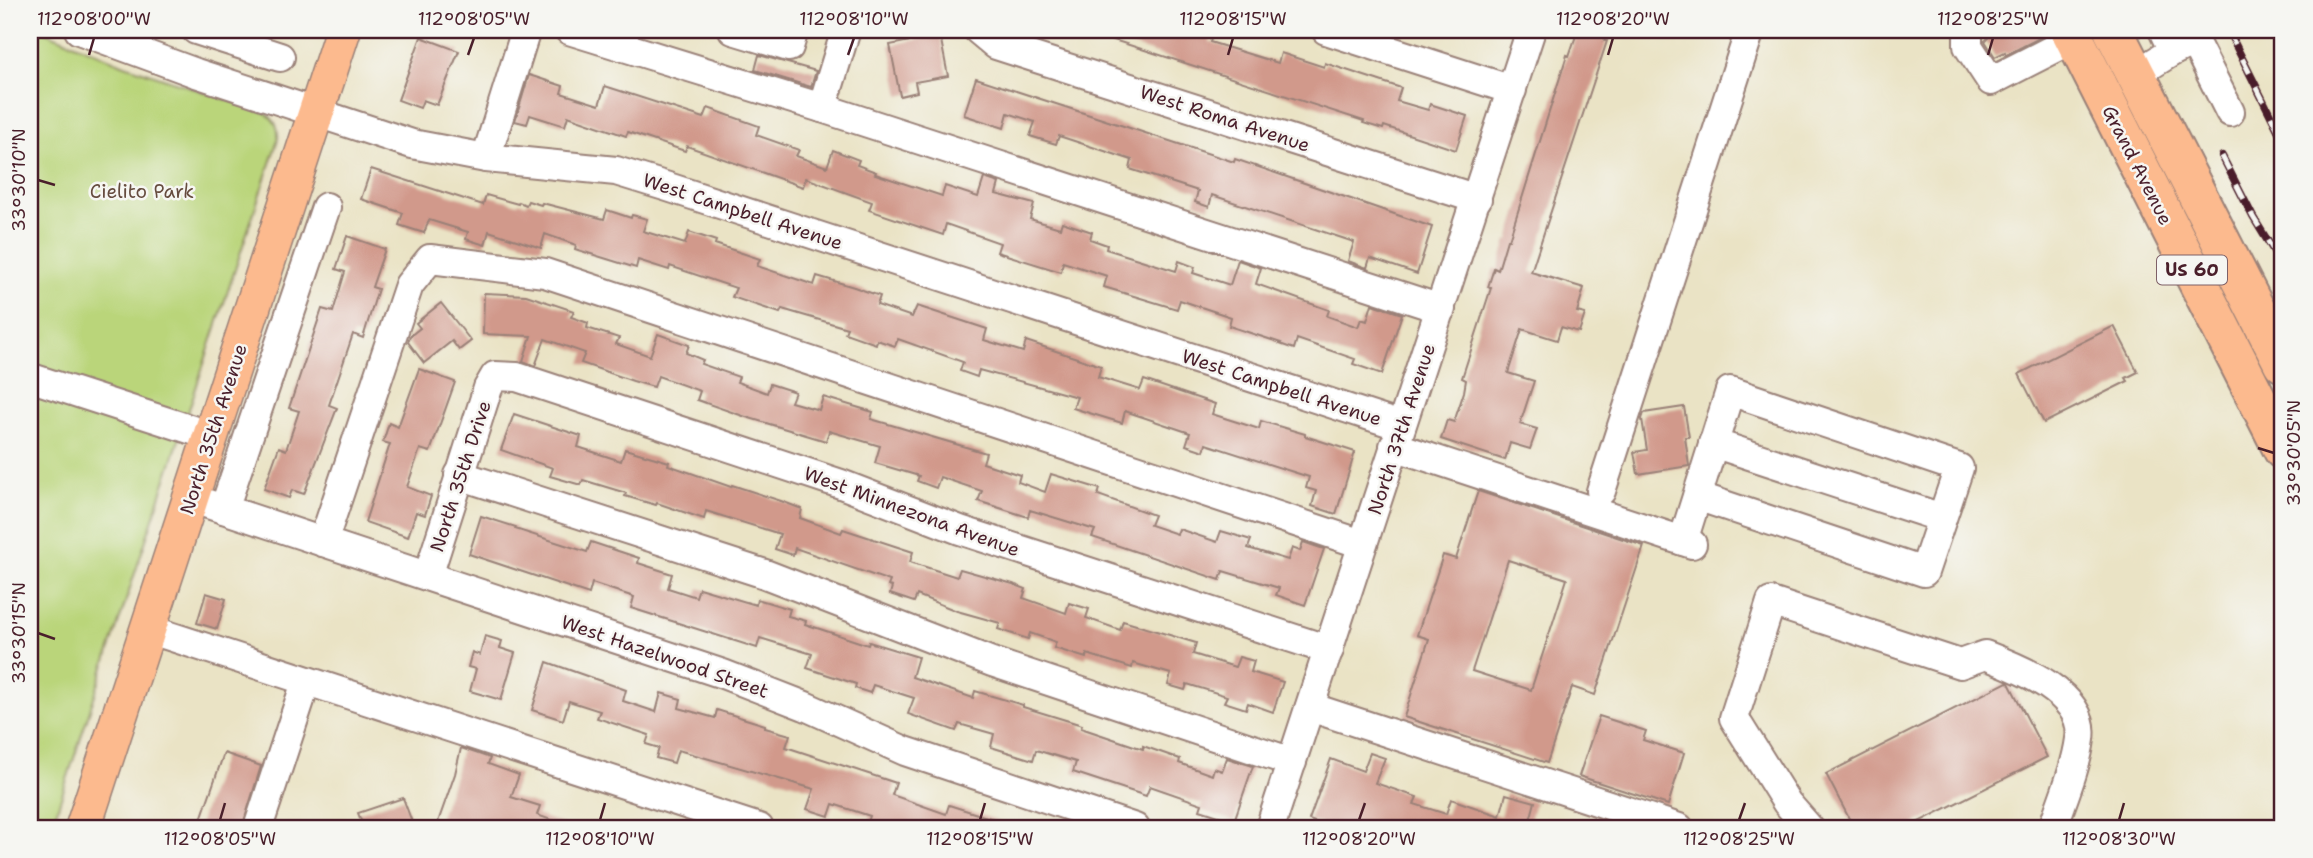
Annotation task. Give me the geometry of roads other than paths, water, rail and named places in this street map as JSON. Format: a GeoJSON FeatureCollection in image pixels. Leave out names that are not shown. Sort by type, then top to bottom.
{"type":"FeatureCollection","features":[{"type":"Feature","properties":{"kind":"highway","name":"Grand Avenue"},"geometry":{"type":"LineString","coordinates":[[2113,30],[2283,363]]}},
{"type":"Feature","properties":{"kind":"highway","name":"Grand Avenue"},"geometry":{"type":"LineString","coordinates":[[2072,34],[2283,450]]}},
{"type":"Feature","properties":{"kind":"highway"},"geometry":{"type":"LineString","coordinates":[[2100,91],[2136,74]]}},
{"type":"Feature","properties":{"kind":"main road","name":"North 35th Avenue"},"geometry":{"type":"LineString","coordinates":[[83,828],[343,30]]}},
{"type":"Feature","properties":{"kind":"street","name":"West Campbell Avenue"},"geometry":{"type":"LineString","coordinates":[[79,30],[138,53],[412,144],[486,158],[616,171],[642,179],[1397,436],[1688,542],[1697,496]]}},
{"type":"Feature","properties":{"kind":"street"},"geometry":{"type":"LineString","coordinates":[[196,30],[280,57]]}},
{"type":"Feature","properties":{"kind":"street"},"geometry":{"type":"LineString","coordinates":[[486,158],[526,30]]}},
{"type":"Feature","properties":{"kind":"street"},"geometry":{"type":"LineString","coordinates":[[569,30],[822,108],[1441,309]]}},
{"type":"Feature","properties":{"kind":"street"},"geometry":{"type":"LineString","coordinates":[[733,30],[789,47],[794,30]]}},
{"type":"Feature","properties":{"kind":"street"},"geometry":{"type":"LineString","coordinates":[[822,108],[846,30]]}},
{"type":"Feature","properties":{"kind":"street","name":"West Roma Avenue"},"geometry":{"type":"LineString","coordinates":[[978,30],[996,45],[1477,199]]}},
{"type":"Feature","properties":{"kind":"street"},"geometry":{"type":"LineString","coordinates":[[1326,30],[1512,90]]}},
{"type":"Feature","properties":{"kind":"street","name":"North 37th Avenue"},"geometry":{"type":"LineString","coordinates":[[1270,828],[1531,30]]}},
{"type":"Feature","properties":{"kind":"street"},"geometry":{"type":"LineString","coordinates":[[1601,491],[1750,30]]}},
{"type":"Feature","properties":{"kind":"street"},"geometry":{"type":"LineString","coordinates":[[1968,30],[1968,46],[1991,81],[2072,34]]}},
{"type":"Feature","properties":{"kind":"street"},"geometry":{"type":"LineString","coordinates":[[2136,74],[2168,40],[2194,41],[2230,113]]}},
{"type":"Feature","properties":{"kind":"street"},"geometry":{"type":"LineString","coordinates":[[224,509],[326,207]]}},
{"type":"Feature","properties":{"kind":"street"},"geometry":{"type":"LineString","coordinates":[[323,542],[409,285],[430,259],[545,273],[1362,544]]}},
{"type":"Feature","properties":{"kind":"street","name":"North 35th Drive"},"geometry":{"type":"LineString","coordinates":[[428,576],[488,388],[495,376]]}},
{"type":"Feature","properties":{"kind":"street","name":"West Minnezona Avenue"},"geometry":{"type":"LineString","coordinates":[[495,376],[517,377],[841,484],[960,530],[1329,650]]}},
{"type":"Feature","properties":{"kind":"street"},"geometry":{"type":"LineString","coordinates":[[35,379],[211,436]]}},
{"type":"Feature","properties":{"kind":"street"},"geometry":{"type":"LineString","coordinates":[[1730,391],[1959,468],[1924,572],[1697,496],[1730,391]]}},
{"type":"Feature","properties":{"kind":"street"},"geometry":{"type":"LineString","coordinates":[[1713,443],[1942,518]]}},
{"type":"Feature","properties":{"kind":"street"},"geometry":{"type":"LineString","coordinates":[[459,475],[765,574],[992,662],[1292,762]]}},
{"type":"Feature","properties":{"kind":"street","name":"West Hazelwood Street"},"geometry":{"type":"LineString","coordinates":[[190,499],[723,674],[805,705],[905,751],[1135,828]]}},
{"type":"Feature","properties":{"kind":"street"},"geometry":{"type":"LineString","coordinates":[[1809,828],[1787,803],[1734,718],[1771,603],[1960,664],[1985,654],[2023,670],[2059,693],[2074,709],[2081,736],[2053,828]]}},
{"type":"Feature","properties":{"kind":"street"},"geometry":{"type":"LineString","coordinates":[[148,629],[759,828]]}},
{"type":"Feature","properties":{"kind":"street"},"geometry":{"type":"LineString","coordinates":[[258,828],[306,682]]}},
{"type":"Feature","properties":{"kind":"street"},"geometry":{"type":"LineString","coordinates":[[1310,707],[1679,828]]}},
{"type":"Feature","properties":{"kind":"railway"},"geometry":{"type":"LineString","coordinates":[[2228,30],[2283,140]]}},
{"type":"Feature","properties":{"kind":"railway"},"geometry":{"type":"LineString","coordinates":[[2222,156],[2253,217],[2283,266]]}},
{"type":"Feature","properties":{"kind":"park label","name":"Cielito Park"},"geometry":{"type":"Point","coordinates":[142,191]}}]}
